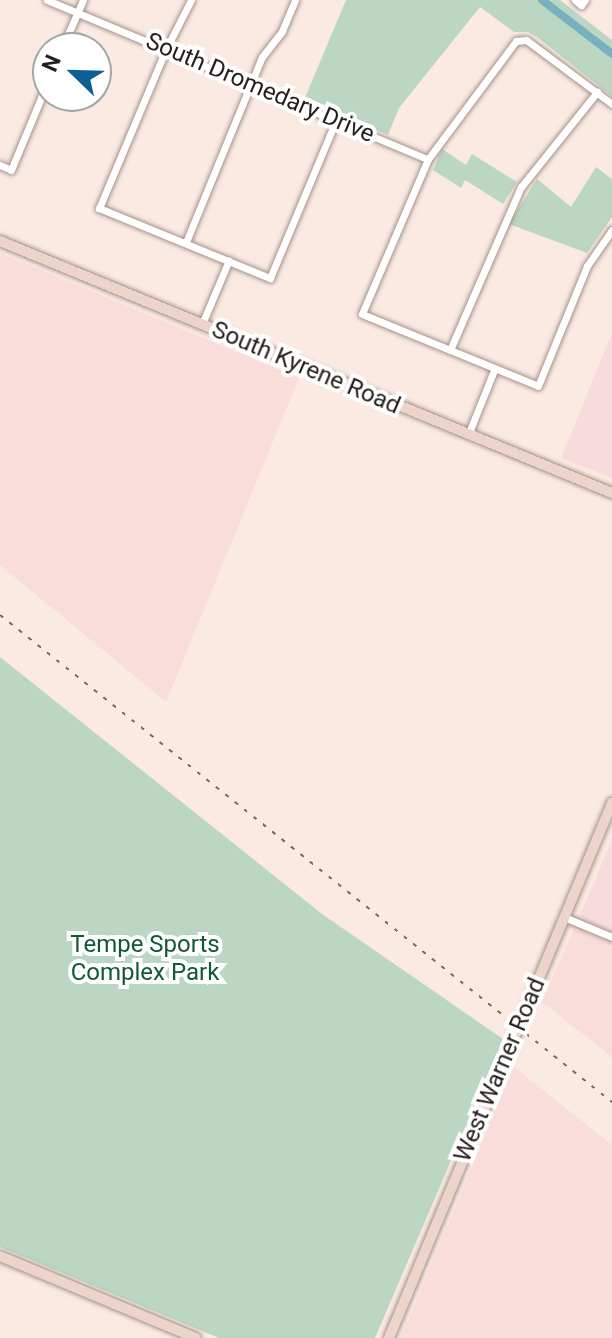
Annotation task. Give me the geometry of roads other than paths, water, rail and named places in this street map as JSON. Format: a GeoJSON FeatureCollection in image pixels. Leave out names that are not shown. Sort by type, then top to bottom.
{"type":"FeatureCollection","features":[{"type":"Feature","properties":{"kind":"main road","name":"South Kyrene Road"},"geometry":{"type":"LineString","coordinates":[[0,241],[612,493]]}},
{"type":"Feature","properties":{"kind":"main road","name":"West Warner Road"},"geometry":{"type":"LineString","coordinates":[[389,1338],[612,803]]}},
{"type":"Feature","properties":{"kind":"main road"},"geometry":{"type":"LineString","coordinates":[[0,1256],[196,1338]]}},
{"type":"Feature","properties":{"kind":"street","name":"South Dromedary Drive"},"geometry":{"type":"LineString","coordinates":[[47,0],[428,159]]}},
{"type":"Feature","properties":{"kind":"street"},"geometry":{"type":"LineString","coordinates":[[69,32],[83,0]]}},
{"type":"Feature","properties":{"kind":"street"},"geometry":{"type":"LineString","coordinates":[[191,0],[166,49],[99,208],[270,278],[336,120]]}},
{"type":"Feature","properties":{"kind":"street"},"geometry":{"type":"LineString","coordinates":[[186,242],[262,57],[282,31],[295,0]]}},
{"type":"Feature","properties":{"kind":"street"},"geometry":{"type":"LineString","coordinates":[[612,104],[519,39],[428,159],[362,314],[538,386],[587,266],[612,230]]}},
{"type":"Feature","properties":{"kind":"street"},"geometry":{"type":"LineString","coordinates":[[450,350],[521,187],[597,92]]}},
{"type":"Feature","properties":{"kind":"street"},"geometry":{"type":"LineString","coordinates":[[0,165],[11,170],[35,112]]}},
{"type":"Feature","properties":{"kind":"street"},"geometry":{"type":"LineString","coordinates":[[202,324],[229,260]]}},
{"type":"Feature","properties":{"kind":"street"},"geometry":{"type":"LineString","coordinates":[[468,435],[495,368]]}},
{"type":"Feature","properties":{"kind":"street"},"geometry":{"type":"LineString","coordinates":[[564,917],[612,937]]}},
{"type":"Feature","properties":{"kind":"waterway"},"geometry":{"type":"LineString","coordinates":[[542,0],[612,54]]}},
{"type":"Feature","properties":{"kind":"railway"},"geometry":{"type":"LineString","coordinates":[[0,615],[612,1102]]}},
{"type":"Feature","properties":{"kind":"park label","name":"Tempe Sports Complex Park"},"geometry":{"type":"Point","coordinates":[145,959]}}]}
